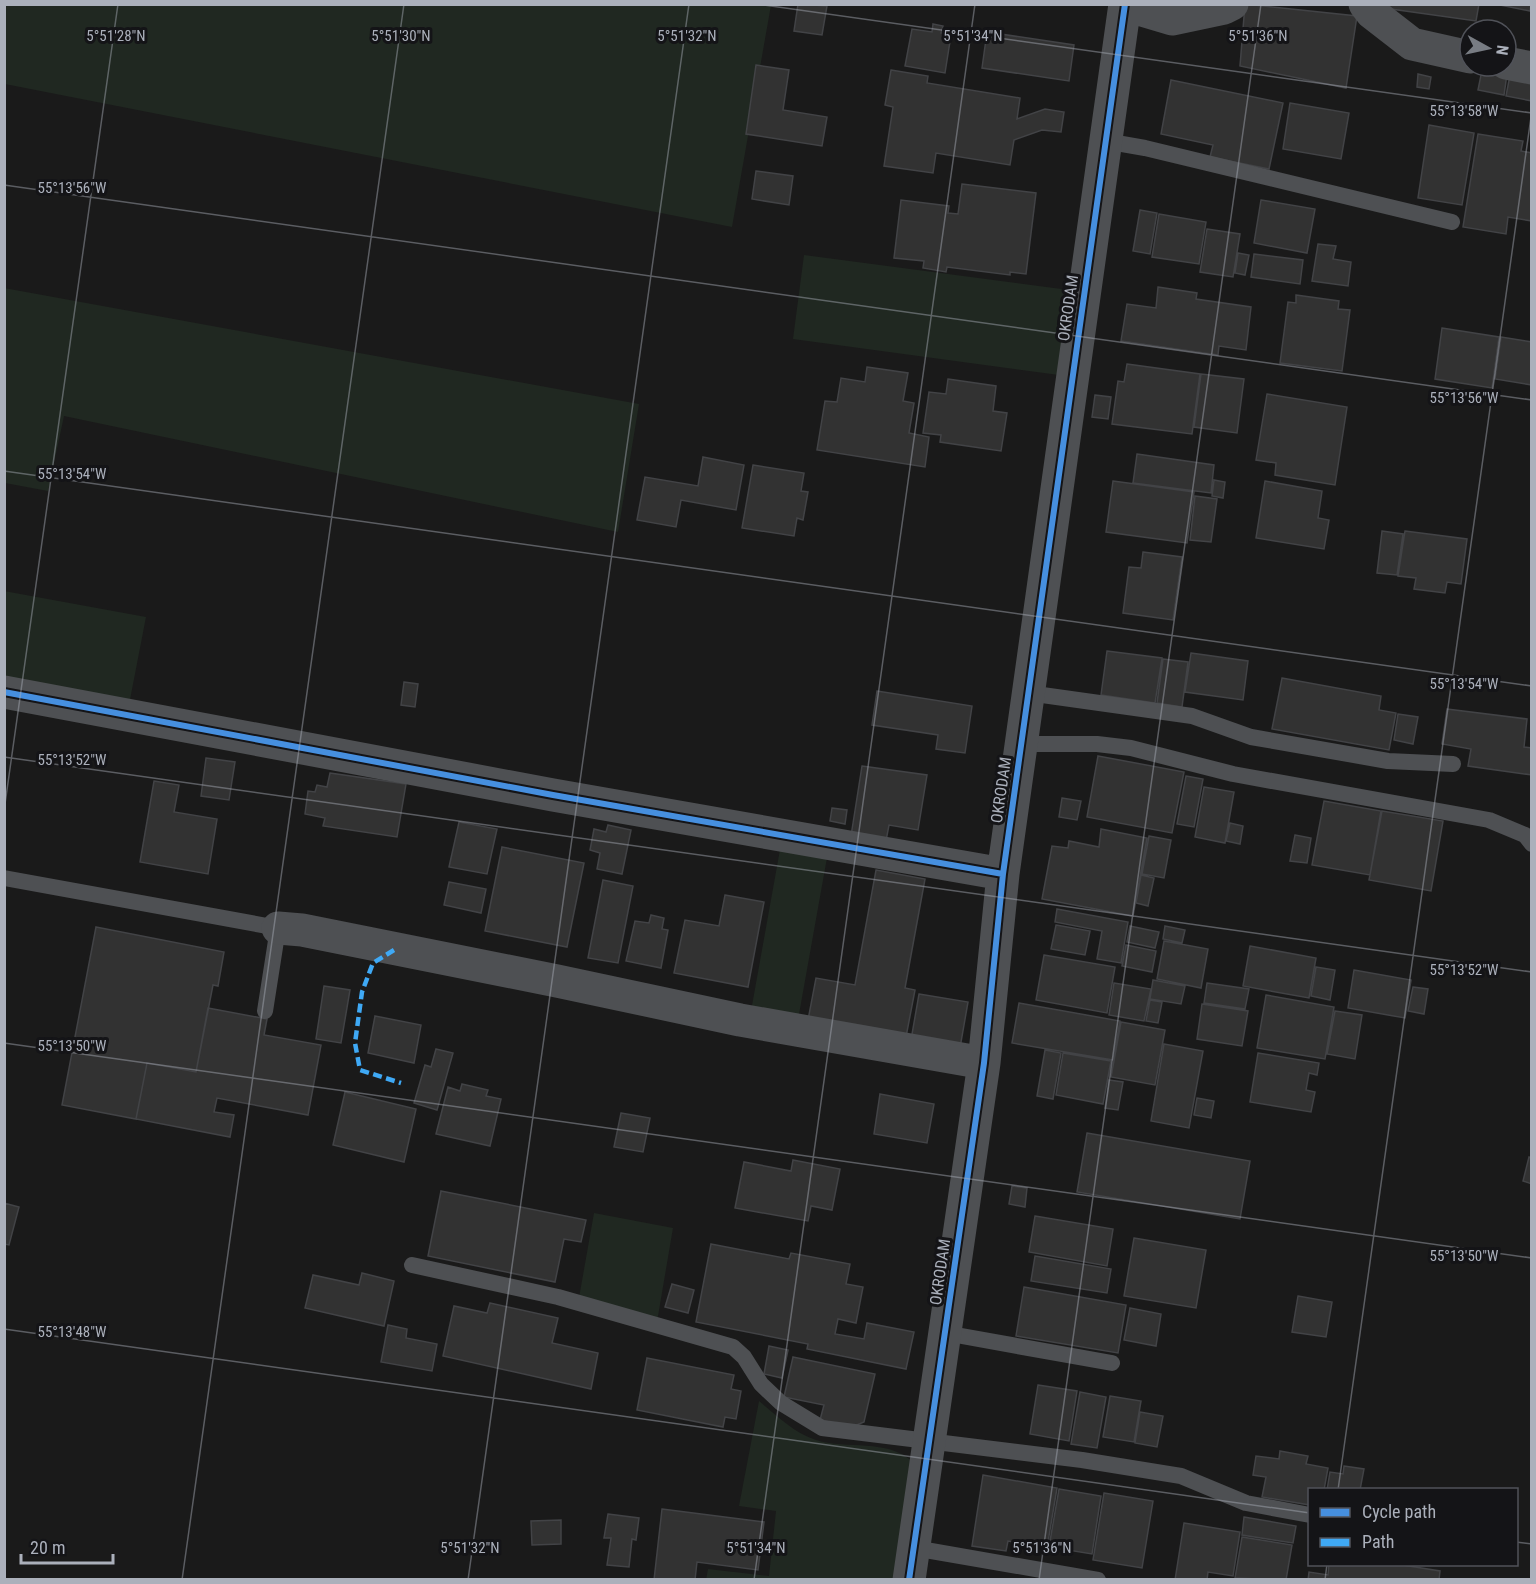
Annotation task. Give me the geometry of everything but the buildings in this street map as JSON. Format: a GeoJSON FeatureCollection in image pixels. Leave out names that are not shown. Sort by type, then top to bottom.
{"type":"FeatureCollection","features":[{"type":"Feature","properties":{"kind":"street"},"geometry":{"type":"LineString","coordinates":[[1125,5],[1172,18],[1224,8],[1232,4]]}},
{"type":"Feature","properties":{"kind":"street"},"geometry":{"type":"LineString","coordinates":[[1365,4],[1372,13],[1412,44],[1458,54]]}},
{"type":"Feature","properties":{"kind":"street","name":"OKRODAM"},"geometry":{"type":"LineString","coordinates":[[912,1564],[984,1063],[1003,874],[1020,744],[1125,5]]}},
{"type":"Feature","properties":{"kind":"street"},"geometry":{"type":"LineString","coordinates":[[4,692],[541,792],[1003,874]]}},
{"type":"Feature","properties":{"kind":"street"},"geometry":{"type":"LineString","coordinates":[[278,928],[302,930],[740,1020],[984,1063]]}},
{"type":"Feature","properties":{"kind":"lane"},"geometry":{"type":"LineString","coordinates":[[1105,141],[1145,148],[1452,222]]}},
{"type":"Feature","properties":{"kind":"lane"},"geometry":{"type":"LineString","coordinates":[[1028,693],[1192,716],[1251,737],[1354,755],[1388,760],[1453,764]]}},
{"type":"Feature","properties":{"kind":"lane"},"geometry":{"type":"LineString","coordinates":[[1020,744],[1096,744],[1131,748],[1233,774],[1489,820],[1526,835],[1532,844]]}},
{"type":"Feature","properties":{"kind":"lane"},"geometry":{"type":"LineString","coordinates":[[4,878],[278,928],[265,1011]]}},
{"type":"Feature","properties":{"kind":"lane"},"geometry":{"type":"LineString","coordinates":[[412,1265],[558,1298],[733,1347],[744,1357],[761,1384],[781,1403],[822,1428],[1082,1460],[1181,1476],[1246,1503],[1308,1515]]}},
{"type":"Feature","properties":{"kind":"lane"},"geometry":{"type":"LineString","coordinates":[[945,1333],[1112,1364]]}},
{"type":"Feature","properties":{"kind":"lane"},"geometry":{"type":"LineString","coordinates":[[912,1564],[1098,1580]]}},
{"type":"Feature","properties":{"kind":"shaded area"},"geometry":{"type":"Polygon","coordinates":[[[4,5],[771,5],[732,227],[5,84],[4,5]]]}},
{"type":"Feature","properties":{"kind":"shaded area"},"geometry":{"type":"Polygon","coordinates":[[[804,255],[1069,290],[1059,375],[793,339],[804,255]]]}},
{"type":"Feature","properties":{"kind":"shaded area"},"geometry":{"type":"Polygon","coordinates":[[[4,288],[639,404],[618,532],[64,416],[48,491],[5,483],[4,288]]]}},
{"type":"Feature","properties":{"kind":"shaded area"},"geometry":{"type":"Polygon","coordinates":[[[4,591],[146,617],[128,710],[5,685],[4,591]]]}},
{"type":"Feature","properties":{"kind":"shaded area"},"geometry":{"type":"Polygon","coordinates":[[[781,844],[828,852],[798,1020],[751,1011],[781,844]]]}},
{"type":"Feature","properties":{"kind":"shaded area"},"geometry":{"type":"Polygon","coordinates":[[[594,1213],[673,1228],[657,1322],[577,1309],[594,1213]]]}},
{"type":"Feature","properties":{"kind":"shaded area"},"geometry":{"type":"Polygon","coordinates":[[[759,1401],[808,1437],[828,1443],[879,1447],[903,1455],[913,1462],[899,1579],[706,1580],[708,1569],[769,1576],[776,1511],[739,1506],[759,1401]]]}},
{"type":"Feature","properties":{"kind":"marked path"},"geometry":{"type":"LineString","coordinates":[[394,950],[373,963],[362,992],[355,1043],[360,1070],[401,1083]]}},
{"type":"Feature","properties":{"kind":"cycle path"},"geometry":{"type":"LineString","coordinates":[[909,1580],[984,1063],[1003,874],[1125,4]]}},
{"type":"Feature","properties":{"kind":"cycle path"},"geometry":{"type":"LineString","coordinates":[[4,692],[553,795],[1003,874]]}}]}
